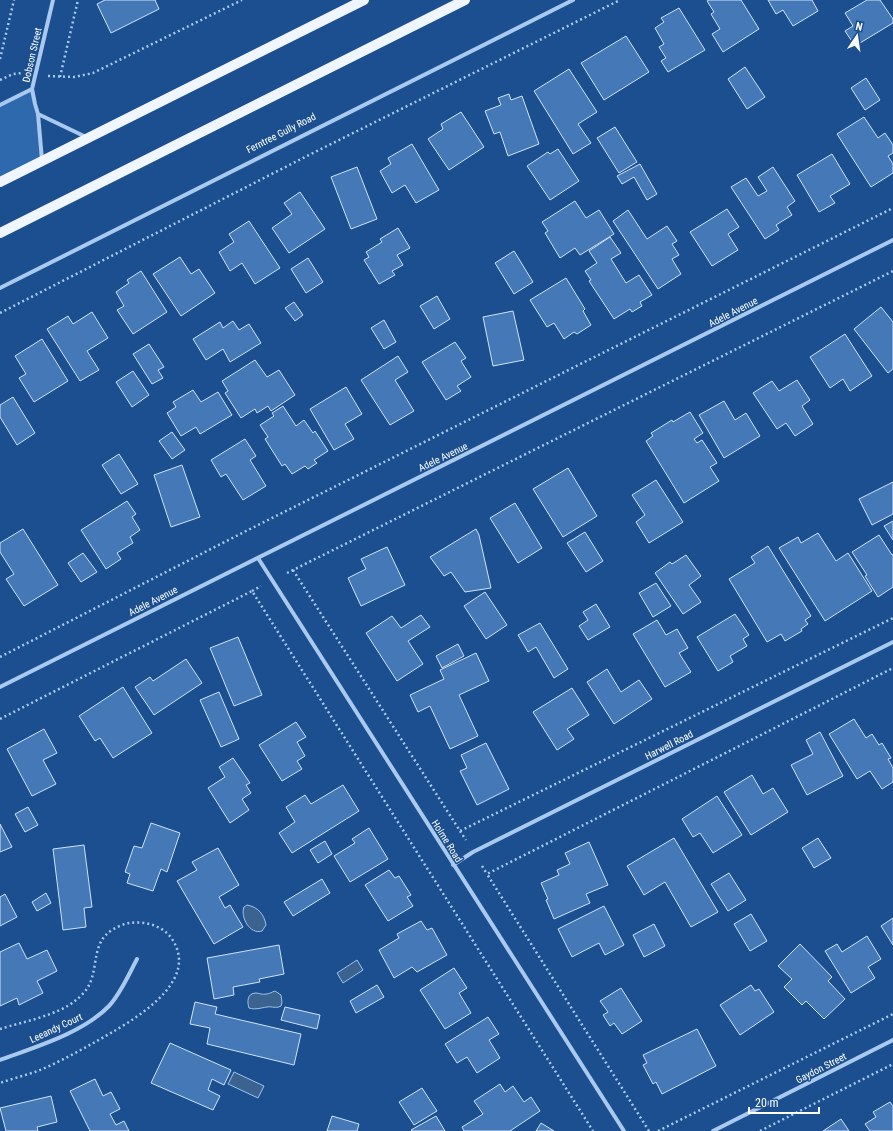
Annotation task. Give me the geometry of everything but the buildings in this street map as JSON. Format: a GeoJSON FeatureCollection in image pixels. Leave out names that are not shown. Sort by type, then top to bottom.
{"type":"FeatureCollection","features":[{"type":"Feature","properties":{"kind":"main road"},"geometry":{"type":"LineString","coordinates":[[0,182],[364,0]]}},
{"type":"Feature","properties":{"kind":"main road"},"geometry":{"type":"LineString","coordinates":[[0,233],[465,0]]}},
{"type":"Feature","properties":{"kind":"street","name":"Dobson Street"},"geometry":{"type":"LineString","coordinates":[[42,160],[38,114],[34,104],[32,89],[53,0]]}},
{"type":"Feature","properties":{"kind":"street","name":"Ferntree Gully Road"},"geometry":{"type":"LineString","coordinates":[[0,288],[573,0]]}},
{"type":"Feature","properties":{"kind":"street"},"geometry":{"type":"LineString","coordinates":[[0,105],[32,89]]}},
{"type":"Feature","properties":{"kind":"street"},"geometry":{"type":"LineString","coordinates":[[38,114],[87,138]]}},
{"type":"Feature","properties":{"kind":"street","name":"Adele Avenue"},"geometry":{"type":"LineString","coordinates":[[0,687],[893,240]]}},
{"type":"Feature","properties":{"kind":"street","name":"Holme Road"},"geometry":{"type":"LineString","coordinates":[[258,558],[624,1131]]}},
{"type":"Feature","properties":{"kind":"street","name":"Harwell Road"},"geometry":{"type":"LineString","coordinates":[[453,865],[473,852],[893,642]]}},
{"type":"Feature","properties":{"kind":"street","name":"Leeandy Court"},"geometry":{"type":"LineString","coordinates":[[0,1060],[70,1032],[109,1006],[137,959]]}},
{"type":"Feature","properties":{"kind":"street","name":"Gaydon Street"},"geometry":{"type":"LineString","coordinates":[[713,1131],[893,1040]]}},
{"type":"Feature","properties":{"kind":"path"},"geometry":{"type":"LineString","coordinates":[[0,59],[14,0]]}},
{"type":"Feature","properties":{"kind":"path"},"geometry":{"type":"LineString","coordinates":[[60,77],[78,0]]}},
{"type":"Feature","properties":{"kind":"path"},"geometry":{"type":"LineString","coordinates":[[48,76],[74,77],[93,73],[242,0]]}},
{"type":"Feature","properties":{"kind":"path"},"geometry":{"type":"LineString","coordinates":[[0,313],[312,153],[620,0]]}},
{"type":"Feature","properties":{"kind":"path"},"geometry":{"type":"LineString","coordinates":[[0,80],[13,74],[22,73]]}},
{"type":"Feature","properties":{"kind":"path"},"geometry":{"type":"LineString","coordinates":[[0,657],[248,530],[893,208]]}},
{"type":"Feature","properties":{"kind":"path"},"geometry":{"type":"LineString","coordinates":[[287,573],[893,271]]}},
{"type":"Feature","properties":{"kind":"path"},"geometry":{"type":"LineString","coordinates":[[293,570],[466,840]]}},
{"type":"Feature","properties":{"kind":"path"},"geometry":{"type":"LineString","coordinates":[[0,719],[261,586]]}},
{"type":"Feature","properties":{"kind":"path"},"geometry":{"type":"LineString","coordinates":[[252,591],[593,1131]]}},
{"type":"Feature","properties":{"kind":"path"},"geometry":{"type":"LineString","coordinates":[[460,831],[893,618]]}},
{"type":"Feature","properties":{"kind":"path"},"geometry":{"type":"LineString","coordinates":[[487,874],[893,668]]}},
{"type":"Feature","properties":{"kind":"path"},"geometry":{"type":"LineString","coordinates":[[482,866],[649,1131]]}},
{"type":"Feature","properties":{"kind":"path"},"geometry":{"type":"LineString","coordinates":[[658,1131],[893,1014]]}},
{"type":"Feature","properties":{"kind":"path"},"geometry":{"type":"LineString","coordinates":[[760,1131],[893,1064]]}},
{"type":"Feature","properties":{"kind":"shaded area"},"geometry":{"type":"Polygon","coordinates":[[[32,89],[38,114],[42,160],[0,182],[0,105],[32,89]]]}},
{"type":"Feature","properties":{"kind":"shaded area"},"geometry":{"type":"Polygon","coordinates":[[[247,905],[254,907],[262,914],[266,925],[262,931],[258,932],[250,928],[247,924],[243,916],[243,911],[244,907],[247,905]]]}},
{"type":"Feature","properties":{"kind":"shaded area"},"geometry":{"type":"Polygon","coordinates":[[[357,960],[363,970],[343,983],[337,973],[357,960]]]}},
{"type":"Feature","properties":{"kind":"shaded area"},"geometry":{"type":"Polygon","coordinates":[[[275,991],[281,995],[281,1006],[256,1009],[249,1008],[248,1001],[251,994],[267,994],[275,991]]]}},
{"type":"Feature","properties":{"kind":"shaded area"},"geometry":{"type":"Polygon","coordinates":[[[234,1072],[264,1086],[258,1098],[228,1084],[234,1072]]]}}]}
